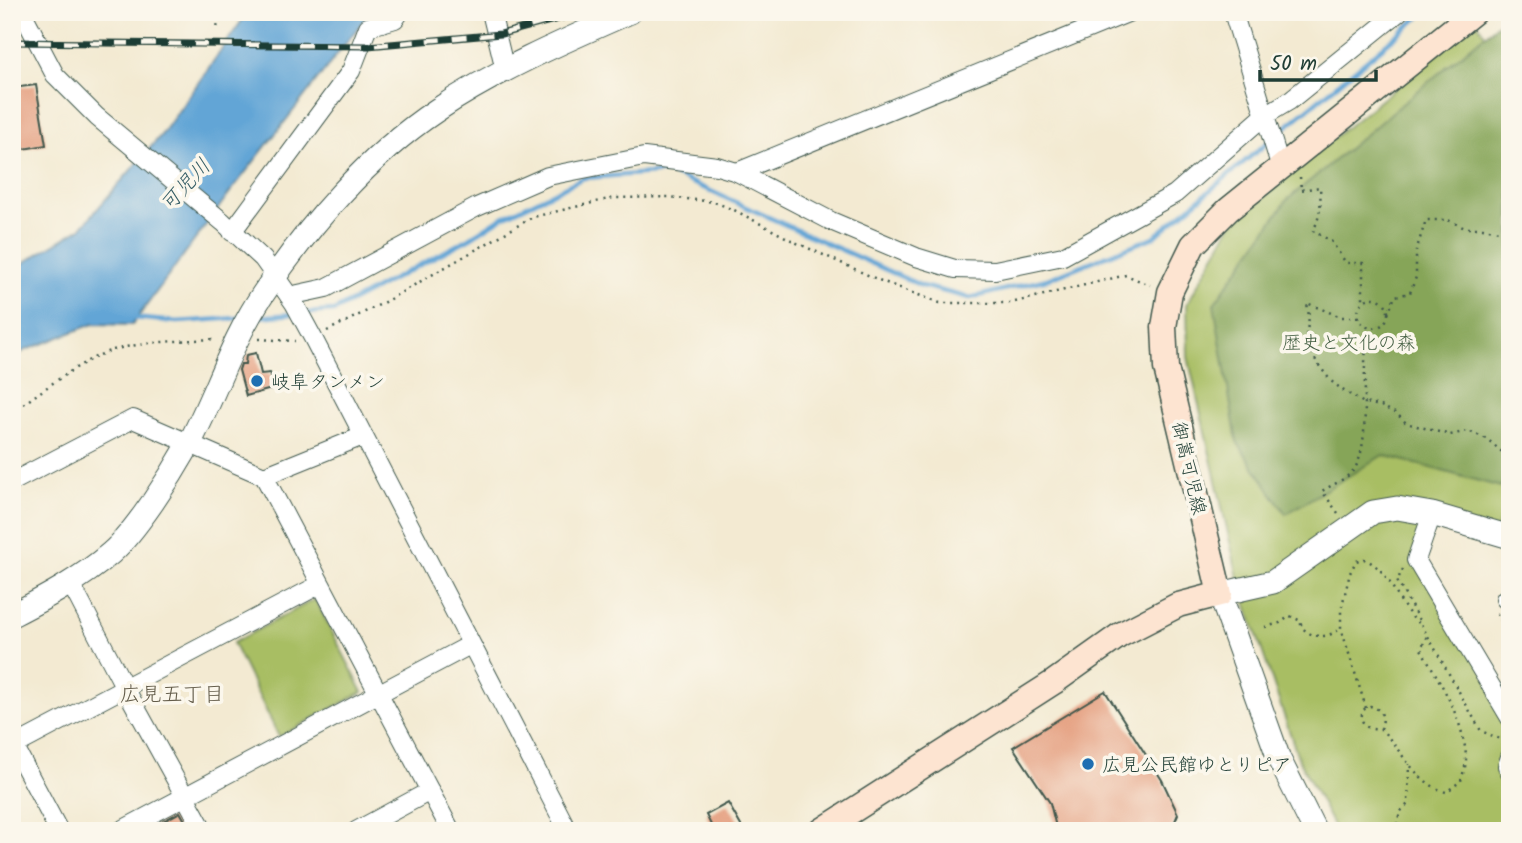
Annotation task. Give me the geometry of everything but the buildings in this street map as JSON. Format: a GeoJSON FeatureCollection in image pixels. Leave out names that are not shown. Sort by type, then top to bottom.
{"type":"FeatureCollection","features":[{"type":"Feature","properties":{"kind":"main road","name":"御嵩可児線"},"geometry":{"type":"LineString","coordinates":[[1220,594],[1166,368],[1164,327],[1170,292],[1193,245],[1228,210],[1474,12]]}},
{"type":"Feature","properties":{"kind":"main road"},"geometry":{"type":"LineString","coordinates":[[821,831],[1054,682],[1120,635],[1178,605],[1220,594]]}},
{"type":"Feature","properties":{"kind":"street"},"geometry":{"type":"LineString","coordinates":[[22,12],[55,75],[97,117],[263,259],[291,299],[568,831]]}},
{"type":"Feature","properties":{"kind":"street"},"geometry":{"type":"LineString","coordinates":[[228,227],[351,71],[368,27],[395,19],[400,12]]}},
{"type":"Feature","properties":{"kind":"street"},"geometry":{"type":"LineString","coordinates":[[491,12],[505,70]]}},
{"type":"Feature","properties":{"kind":"street"},"geometry":{"type":"LineString","coordinates":[[12,615],[71,584],[113,552],[148,509],[188,445],[237,338],[257,303],[323,213],[385,151],[436,111],[505,70],[631,12]]}},
{"type":"Feature","properties":{"kind":"street"},"geometry":{"type":"LineString","coordinates":[[737,172],[1130,12]]}},
{"type":"Feature","properties":{"kind":"street"},"geometry":{"type":"LineString","coordinates":[[1233,12],[1264,116],[1288,163]]}},
{"type":"Feature","properties":{"kind":"street"},"geometry":{"type":"LineString","coordinates":[[291,299],[326,288],[477,207],[548,176],[644,157],[717,166],[737,172],[831,221],[916,257],[955,269],[995,270],[1063,256],[1175,194],[1264,116],[1289,101],[1399,12]]}},
{"type":"Feature","properties":{"kind":"street"},"geometry":{"type":"LineString","coordinates":[[12,482],[133,419],[264,476],[319,585],[451,831]]}},
{"type":"Feature","properties":{"kind":"street"},"geometry":{"type":"LineString","coordinates":[[264,476],[363,436]]}},
{"type":"Feature","properties":{"kind":"street"},"geometry":{"type":"LineString","coordinates":[[1315,831],[1279,759],[1220,594],[1273,582],[1373,512],[1397,508],[1432,514],[1510,537]]}},
{"type":"Feature","properties":{"kind":"street"},"geometry":{"type":"LineString","coordinates":[[1432,514],[1416,560],[1510,718]]}},
{"type":"Feature","properties":{"kind":"street"},"geometry":{"type":"LineString","coordinates":[[71,584],[204,831]]}},
{"type":"Feature","properties":{"kind":"street"},"geometry":{"type":"LineString","coordinates":[[59,831],[13,747],[319,585]]}},
{"type":"Feature","properties":{"kind":"street"},"geometry":{"type":"LineString","coordinates":[[120,831],[470,645]]}},
{"type":"Feature","properties":{"kind":"street"},"geometry":{"type":"LineString","coordinates":[[1510,757],[1507,766],[1510,773]]}},
{"type":"Feature","properties":{"kind":"street"},"geometry":{"type":"LineString","coordinates":[[356,831],[429,791]]}},
{"type":"Feature","properties":{"kind":"path"},"geometry":{"type":"LineString","coordinates":[[217,27],[224,12]]}},
{"type":"Feature","properties":{"kind":"path"},"geometry":{"type":"LineString","coordinates":[[1288,163],[1299,165],[1301,190],[1320,187],[1321,206],[1313,231],[1331,241],[1346,263],[1363,263],[1363,301]]}},
{"type":"Feature","properties":{"kind":"path"},"geometry":{"type":"LineString","coordinates":[[12,412],[77,369],[111,351],[157,342],[237,338],[305,342],[311,335],[381,304],[533,217],[612,198],[669,197],[714,202],[881,281],[940,303],[1011,303],[1126,275],[1170,292]]}},
{"type":"Feature","properties":{"kind":"path"},"geometry":{"type":"LineString","coordinates":[[1388,314],[1383,302],[1376,298],[1366,298],[1357,309],[1362,324],[1379,328],[1388,314],[1395,296],[1410,293],[1416,277],[1416,251],[1426,220],[1448,220],[1465,228],[1510,233]]}},
{"type":"Feature","properties":{"kind":"path"},"geometry":{"type":"LineString","coordinates":[[1359,317],[1341,317],[1307,303],[1309,317],[1306,338],[1317,363],[1331,381],[1364,403],[1397,414],[1406,423],[1450,435],[1468,431],[1487,439],[1501,452],[1510,451]]}},
{"type":"Feature","properties":{"kind":"path"},"geometry":{"type":"LineString","coordinates":[[1342,519],[1321,491],[1350,474],[1361,459],[1365,341],[1370,328]]}},
{"type":"Feature","properties":{"kind":"path"},"geometry":{"type":"LineString","coordinates":[[1381,729],[1371,730],[1361,719],[1366,708],[1341,628],[1341,610],[1350,573],[1356,561],[1364,559],[1375,563],[1385,574],[1409,616],[1420,624]]}},
{"type":"Feature","properties":{"kind":"path"},"geometry":{"type":"LineString","coordinates":[[1408,559],[1397,581],[1420,624],[1481,731],[1510,743]]}},
{"type":"Feature","properties":{"kind":"path"},"geometry":{"type":"LineString","coordinates":[[1265,627],[1280,624],[1290,617],[1301,621],[1300,626],[1306,633],[1321,638],[1336,633],[1341,628]]}},
{"type":"Feature","properties":{"kind":"path"},"geometry":{"type":"LineString","coordinates":[[1381,729],[1423,780],[1434,788],[1446,792],[1461,781],[1466,760],[1460,728],[1446,694],[1421,649],[1427,636]]}},
{"type":"Feature","properties":{"kind":"path"},"geometry":{"type":"LineString","coordinates":[[1366,708],[1378,708],[1384,722],[1381,729]]}},
{"type":"Feature","properties":{"kind":"path"},"geometry":{"type":"LineString","coordinates":[[1395,831],[1400,812],[1408,804],[1409,764]]}},
{"type":"Feature","properties":{"kind":"green space"},"geometry":{"type":"Polygon","coordinates":[[[1510,14],[1510,470],[1501,487],[1383,455],[1286,514],[1237,442],[1214,304],[1287,200],[1510,14]]]}},
{"type":"Feature","properties":{"kind":"green space","name":"歴史と文化の森"},"geometry":{"type":"Polygon","coordinates":[[[1477,22],[1510,74],[1510,500],[1495,532],[1432,514],[1416,560],[1510,711],[1510,831],[1336,831],[1299,760],[1239,582],[1188,357],[1187,304],[1231,225],[1477,22]]]}},
{"type":"Feature","properties":{"kind":"green space"},"geometry":{"type":"Polygon","coordinates":[[[315,599],[363,692],[279,737],[233,643],[315,599]]]}},
{"type":"Feature","properties":{"kind":"water","name":"可児川"},"geometry":{"type":"Polygon","coordinates":[[[248,12],[370,12],[228,195],[132,325],[93,324],[12,358],[12,270],[81,228],[163,133],[248,12]]]}},
{"type":"Feature","properties":{"kind":"waterway"},"geometry":{"type":"LineString","coordinates":[[1275,136],[1425,12]]}},
{"type":"Feature","properties":{"kind":"waterway"},"geometry":{"type":"LineString","coordinates":[[307,313],[334,311],[470,238],[501,218],[583,178],[668,172],[922,286],[970,298],[1047,279],[1154,237],[1268,142]]}},
{"type":"Feature","properties":{"kind":"waterway"},"geometry":{"type":"LineString","coordinates":[[258,317],[294,314]]}},
{"type":"Feature","properties":{"kind":"waterway"},"geometry":{"type":"LineString","coordinates":[[133,318],[177,322],[239,318]]}},
{"type":"Feature","properties":{"kind":"railway"},"geometry":{"type":"LineString","coordinates":[[12,42],[368,46],[501,34],[584,12]]}},
{"type":"Feature","properties":{"kind":"place","name":"岐阜タンメン"},"geometry":{"type":"Point","coordinates":[257,381]}},
{"type":"Feature","properties":{"kind":"place","name":"広見公民館ゆとりピア"},"geometry":{"type":"Point","coordinates":[1088,764]}},
{"type":"Feature","properties":{"kind":"district","name":"広見五丁目"},"geometry":{"type":"Point","coordinates":[172,694]}}]}
